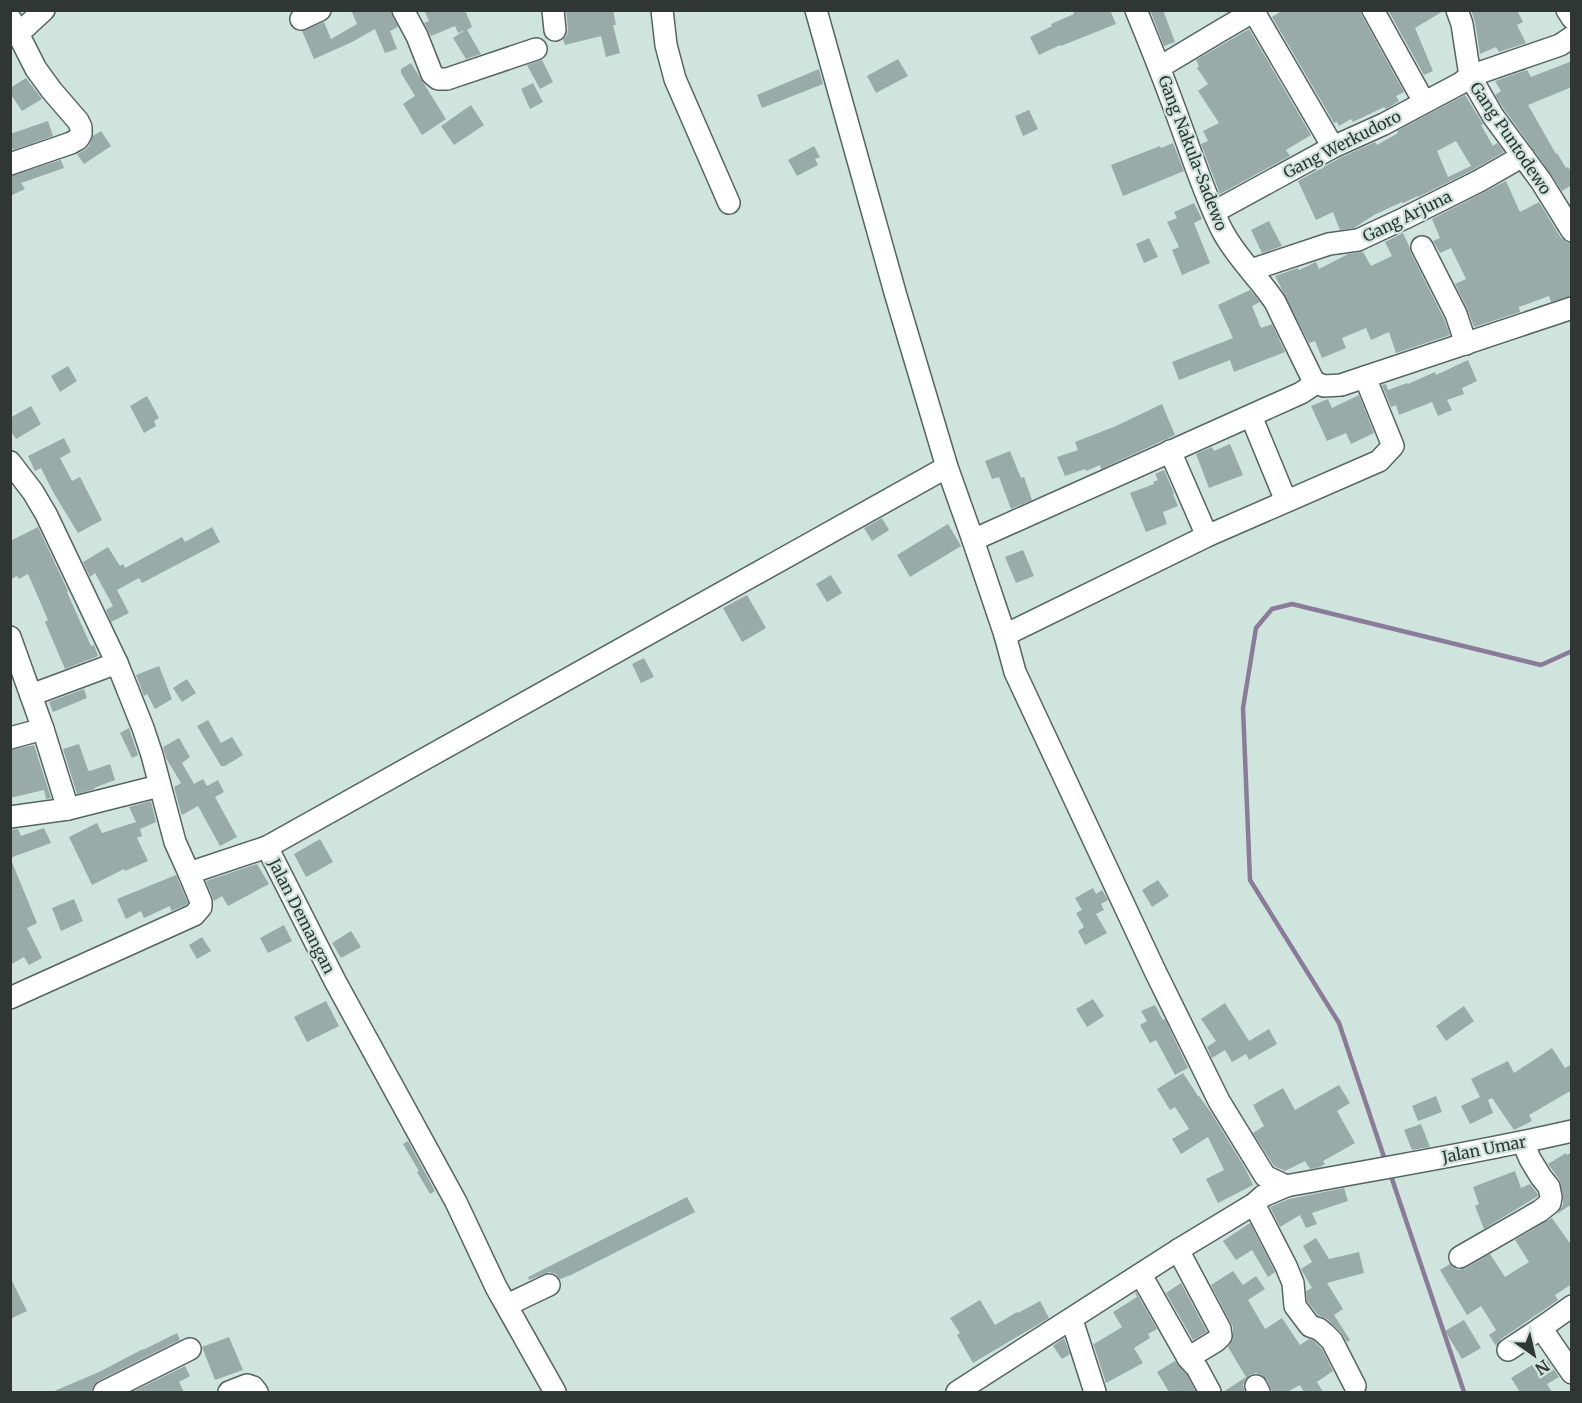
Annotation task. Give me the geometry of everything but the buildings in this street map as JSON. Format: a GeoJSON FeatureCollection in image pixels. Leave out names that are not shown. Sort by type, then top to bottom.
{"type":"FeatureCollection","features":[{"type":"Feature","properties":{"kind":"street"},"geometry":{"type":"LineString","coordinates":[[10,164],[71,143],[81,134],[78,121],[36,69],[15,25],[44,10]]}},
{"type":"Feature","properties":{"kind":"street"},"geometry":{"type":"LineString","coordinates":[[301,19],[320,10]]}},
{"type":"Feature","properties":{"kind":"street"},"geometry":{"type":"LineString","coordinates":[[403,10],[417,36],[432,74],[438,79],[447,79],[536,49]]}},
{"type":"Feature","properties":{"kind":"street"},"geometry":{"type":"LineString","coordinates":[[662,10],[666,45],[675,79],[729,203]]}},
{"type":"Feature","properties":{"kind":"street"},"geometry":{"type":"LineString","coordinates":[[816,10],[896,296],[947,467],[1005,635],[1015,672],[1260,1192],[1293,1283],[1295,1306],[1310,1326],[1319,1329],[1332,1341],[1355,1386]]}},
{"type":"Feature","properties":{"kind":"street","name":"Gang Nakula-Sadewo"},"geometry":{"type":"LineString","coordinates":[[1136,10],[1214,213],[1231,246],[1275,302],[1314,382]]}},
{"type":"Feature","properties":{"kind":"street"},"geometry":{"type":"LineString","coordinates":[[1373,10],[1424,102]]}},
{"type":"Feature","properties":{"kind":"street"},"geometry":{"type":"LineString","coordinates":[[1457,10],[1462,24],[1470,76]]}},
{"type":"Feature","properties":{"kind":"street"},"geometry":{"type":"LineString","coordinates":[[1567,10],[1572,18]]}},
{"type":"Feature","properties":{"kind":"street"},"geometry":{"type":"LineString","coordinates":[[1160,68],[1255,11],[1333,147]]}},
{"type":"Feature","properties":{"kind":"street","name":"Gang Puntodewo"},"geometry":{"type":"LineString","coordinates":[[1572,38],[1560,45],[1470,76],[1492,116],[1541,181],[1572,231]]}},
{"type":"Feature","properties":{"kind":"street","name":"Gang Werkudoro"},"geometry":{"type":"LineString","coordinates":[[1214,213],[1333,147],[1384,124],[1470,76]]}},
{"type":"Feature","properties":{"kind":"street","name":"Gang Arjuna"},"geometry":{"type":"LineString","coordinates":[[1251,270],[1329,244],[1358,240],[1479,181],[1523,156]]}},
{"type":"Feature","properties":{"kind":"street"},"geometry":{"type":"LineString","coordinates":[[1422,247],[1456,314],[1466,344]]}},
{"type":"Feature","properties":{"kind":"street"},"geometry":{"type":"LineString","coordinates":[[973,540],[1301,393],[1311,387],[1314,382],[1324,386],[1341,385],[1572,308]]}},
{"type":"Feature","properties":{"kind":"street"},"geometry":{"type":"LineString","coordinates":[[1005,635],[1207,536],[1379,461],[1393,446],[1365,377]]}},
{"type":"Feature","properties":{"kind":"street"},"geometry":{"type":"LineString","coordinates":[[1251,416],[1286,501]]}},
{"type":"Feature","properties":{"kind":"street"},"geometry":{"type":"LineString","coordinates":[[1170,451],[1207,536]]}},
{"type":"Feature","properties":{"kind":"street"},"geometry":{"type":"LineString","coordinates":[[10,462],[29,485],[46,514],[117,663],[148,741],[175,842],[201,902],[201,907],[195,915],[10,998]]}},
{"type":"Feature","properties":{"kind":"street"},"geometry":{"type":"LineString","coordinates":[[267,847],[947,467]]}},
{"type":"Feature","properties":{"kind":"street"},"geometry":{"type":"LineString","coordinates":[[10,637],[44,729],[68,809]]}},
{"type":"Feature","properties":{"kind":"street"},"geometry":{"type":"LineString","coordinates":[[31,695],[117,663]]}},
{"type":"Feature","properties":{"kind":"street"},"geometry":{"type":"LineString","coordinates":[[10,738],[44,729]]}},
{"type":"Feature","properties":{"kind":"street"},"geometry":{"type":"LineString","coordinates":[[10,817],[68,809],[159,786]]}},
{"type":"Feature","properties":{"kind":"street","name":"Jalan Demangan"},"geometry":{"type":"LineString","coordinates":[[189,873],[267,847],[335,981],[456,1202],[487,1267],[555,1392]]}},
{"type":"Feature","properties":{"kind":"street","name":"Jalan Umar"},"geometry":{"type":"LineString","coordinates":[[1260,1192],[1572,1131]]}},
{"type":"Feature","properties":{"kind":"street"},"geometry":{"type":"LineString","coordinates":[[1460,1257],[1550,1203],[1549,1187],[1530,1159],[1523,1142]]}},
{"type":"Feature","properties":{"kind":"street"},"geometry":{"type":"LineString","coordinates":[[957,1392],[1141,1275],[1260,1192]]}},
{"type":"Feature","properties":{"kind":"street"},"geometry":{"type":"LineString","coordinates":[[1178,1250],[1220,1329],[1221,1336],[1188,1358]]}},
{"type":"Feature","properties":{"kind":"street"},"geometry":{"type":"LineString","coordinates":[[1141,1275],[1210,1392]]}},
{"type":"Feature","properties":{"kind":"street"},"geometry":{"type":"LineString","coordinates":[[507,1305],[549,1285]]}},
{"type":"Feature","properties":{"kind":"street"},"geometry":{"type":"LineString","coordinates":[[1508,1350],[1572,1306]]}},
{"type":"Feature","properties":{"kind":"street"},"geometry":{"type":"LineString","coordinates":[[1072,1320],[1095,1392]]}},
{"type":"Feature","properties":{"kind":"street"},"geometry":{"type":"LineString","coordinates":[[1541,1329],[1572,1373]]}},
{"type":"Feature","properties":{"kind":"street"},"geometry":{"type":"LineString","coordinates":[[104,1392],[190,1349]]}},
{"type":"Feature","properties":{"kind":"street"},"geometry":{"type":"LineString","coordinates":[[229,1392],[247,1385],[253,1387],[257,1392]]}},
{"type":"Feature","properties":{"kind":"waterway"},"geometry":{"type":"LineString","coordinates":[[1386,1163],[1339,1023],[1250,880],[1243,708],[1256,628],[1272,609],[1292,604],[1541,665],[1572,651]]}},
{"type":"Feature","properties":{"kind":"waterway"},"geometry":{"type":"LineString","coordinates":[[1390,1173],[1464,1392]]}}]}
